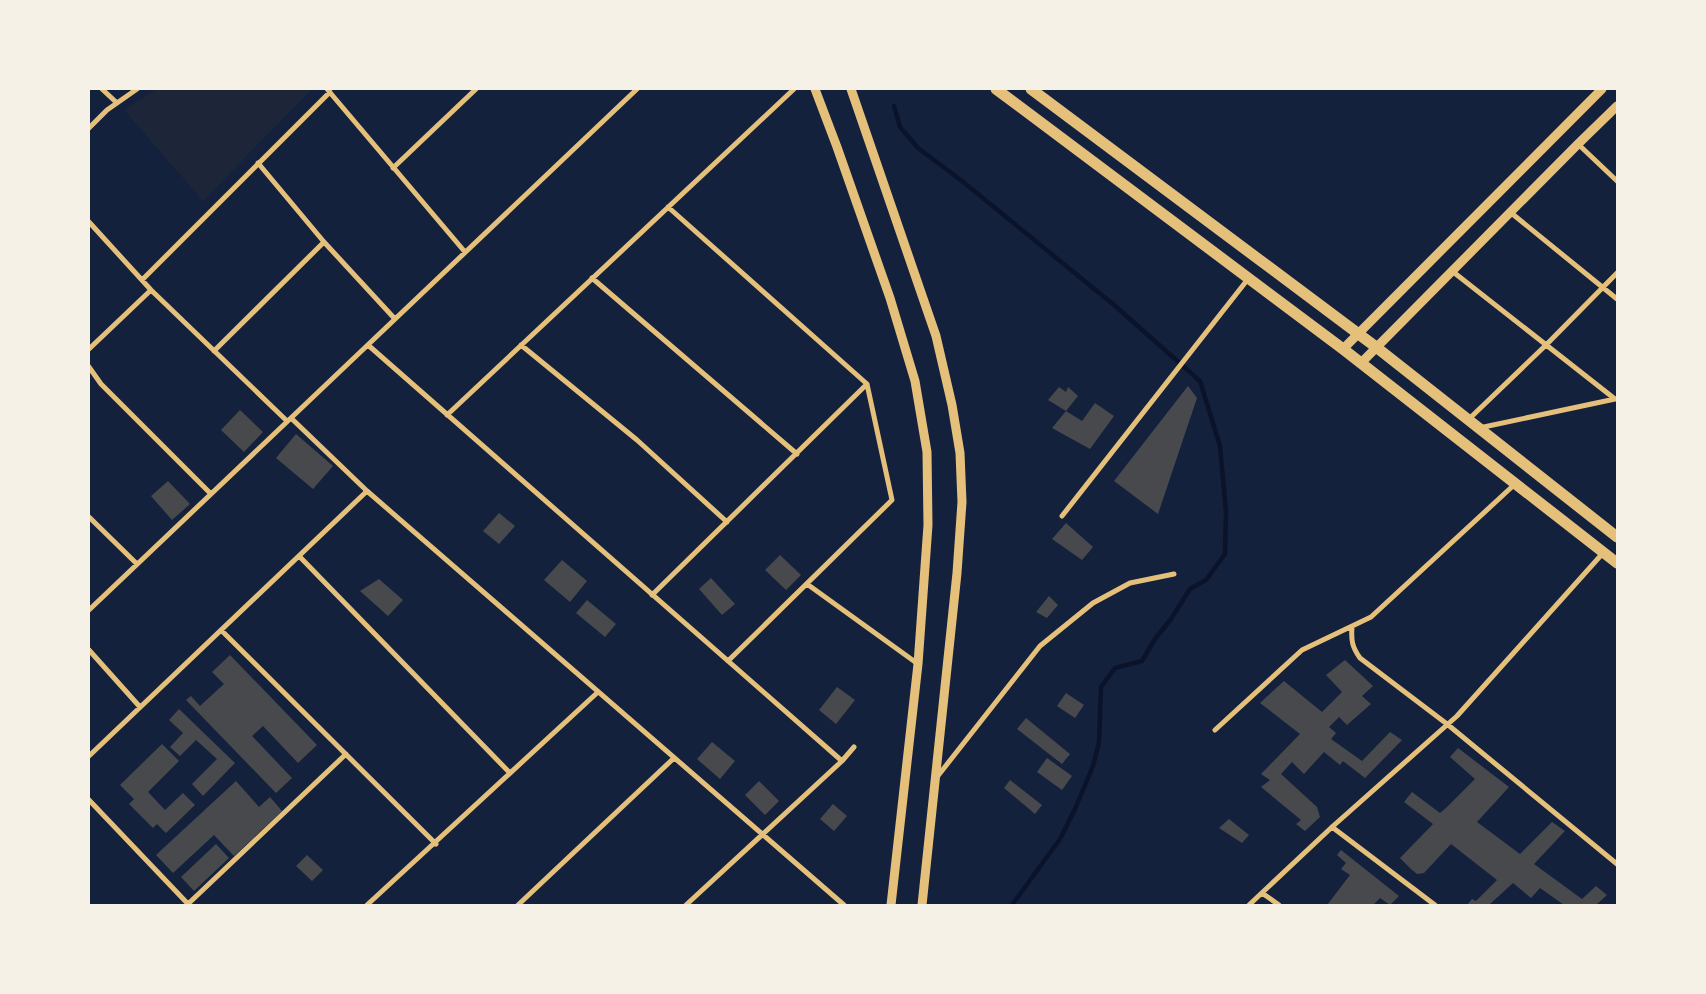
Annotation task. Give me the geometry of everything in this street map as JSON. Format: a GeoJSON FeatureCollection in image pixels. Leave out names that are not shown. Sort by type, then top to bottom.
{"type":"FeatureCollection","features":[{"type":"Feature","properties":{"kind":"main road"},"geometry":{"type":"LineString","coordinates":[[996,89],[1343,349],[1617,563]]}},
{"type":"Feature","properties":{"kind":"main road"},"geometry":{"type":"LineString","coordinates":[[1030,89],[1376,347],[1617,537]]}},
{"type":"Feature","properties":{"kind":"street"},"geometry":{"type":"LineString","coordinates":[[102,89],[117,103]]}},
{"type":"Feature","properties":{"kind":"street"},"geometry":{"type":"LineString","coordinates":[[89,128],[117,103],[137,89]]}},
{"type":"Feature","properties":{"kind":"street"},"geometry":{"type":"LineString","coordinates":[[89,610],[637,89]]}},
{"type":"Feature","properties":{"kind":"street"},"geometry":{"type":"LineString","coordinates":[[447,415],[794,89]]}},
{"type":"Feature","properties":{"kind":"street"},"geometry":{"type":"LineString","coordinates":[[815,89],[890,298],[915,381],[927,452],[929,481],[928,525],[918,664],[892,905]]}},
{"type":"Feature","properties":{"kind":"street"},"geometry":{"type":"LineString","coordinates":[[851,89],[936,336],[950,396],[960,453],[962,502],[957,573],[922,905]]}},
{"type":"Feature","properties":{"kind":"street"},"geometry":{"type":"LineString","coordinates":[[1343,349],[1602,89]]}},
{"type":"Feature","properties":{"kind":"street"},"geometry":{"type":"LineString","coordinates":[[142,280],[329,90],[465,252]]}},
{"type":"Feature","properties":{"kind":"street"},"geometry":{"type":"LineString","coordinates":[[393,168],[472,90]]}},
{"type":"Feature","properties":{"kind":"street"},"geometry":{"type":"LineString","coordinates":[[1361,363],[1617,106]]}},
{"type":"Feature","properties":{"kind":"street"},"geometry":{"type":"LineString","coordinates":[[1578,144],[1617,181]]}},
{"type":"Feature","properties":{"kind":"street"},"geometry":{"type":"LineString","coordinates":[[258,163],[324,242],[395,319]]}},
{"type":"Feature","properties":{"kind":"street"},"geometry":{"type":"LineString","coordinates":[[668,207],[868,384],[892,500],[728,661]]}},
{"type":"Feature","properties":{"kind":"street"},"geometry":{"type":"LineString","coordinates":[[1510,212],[1617,299]]}},
{"type":"Feature","properties":{"kind":"street"},"geometry":{"type":"LineString","coordinates":[[89,222],[151,290],[289,420],[844,905]]}},
{"type":"Feature","properties":{"kind":"street"},"geometry":{"type":"LineString","coordinates":[[214,351],[324,242]]}},
{"type":"Feature","properties":{"kind":"street"},"geometry":{"type":"LineString","coordinates":[[1452,271],[1616,399]]}},
{"type":"Feature","properties":{"kind":"street"},"geometry":{"type":"LineString","coordinates":[[1468,420],[1617,273]]}},
{"type":"Feature","properties":{"kind":"street"},"geometry":{"type":"LineString","coordinates":[[592,278],[797,454]]}},
{"type":"Feature","properties":{"kind":"street"},"geometry":{"type":"LineString","coordinates":[[1062,516],[1249,278]]}},
{"type":"Feature","properties":{"kind":"street"},"geometry":{"type":"LineString","coordinates":[[89,349],[151,290]]}},
{"type":"Feature","properties":{"kind":"street"},"geometry":{"type":"LineString","coordinates":[[368,345],[842,760]]}},
{"type":"Feature","properties":{"kind":"street"},"geometry":{"type":"LineString","coordinates":[[521,346],[637,440],[727,522]]}},
{"type":"Feature","properties":{"kind":"street"},"geometry":{"type":"LineString","coordinates":[[89,367],[101,384],[211,494]]}},
{"type":"Feature","properties":{"kind":"street"},"geometry":{"type":"LineString","coordinates":[[652,595],[868,384]]}},
{"type":"Feature","properties":{"kind":"street"},"geometry":{"type":"LineString","coordinates":[[1479,428],[1616,399]]}},
{"type":"Feature","properties":{"kind":"street"},"geometry":{"type":"LineString","coordinates":[[1215,730],[1302,650],[1371,617],[1515,484]]}},
{"type":"Feature","properties":{"kind":"street"},"geometry":{"type":"LineString","coordinates":[[89,756],[368,491]]}},
{"type":"Feature","properties":{"kind":"street"},"geometry":{"type":"LineString","coordinates":[[89,517],[137,564]]}},
{"type":"Feature","properties":{"kind":"street"},"geometry":{"type":"LineString","coordinates":[[1249,905],[1332,827],[1457,716],[1604,553]]}},
{"type":"Feature","properties":{"kind":"street"},"geometry":{"type":"LineString","coordinates":[[299,556],[509,772]]}},
{"type":"Feature","properties":{"kind":"street"},"geometry":{"type":"LineString","coordinates":[[937,777],[1040,646],[1093,603],[1130,583],[1174,574]]}},
{"type":"Feature","properties":{"kind":"street"},"geometry":{"type":"LineString","coordinates":[[807,584],[918,664]]}},
{"type":"Feature","properties":{"kind":"street"},"geometry":{"type":"LineString","coordinates":[[1352,627],[1351,640],[1353,649],[1360,658],[1447,724],[1617,864]]}},
{"type":"Feature","properties":{"kind":"street"},"geometry":{"type":"LineString","coordinates":[[221,630],[436,844]]}},
{"type":"Feature","properties":{"kind":"street"},"geometry":{"type":"LineString","coordinates":[[89,650],[140,707]]}},
{"type":"Feature","properties":{"kind":"street"},"geometry":{"type":"LineString","coordinates":[[368,905],[436,844],[509,772],[598,692]]}},
{"type":"Feature","properties":{"kind":"street"},"geometry":{"type":"LineString","coordinates":[[686,905],[854,747]]}},
{"type":"Feature","properties":{"kind":"street"},"geometry":{"type":"LineString","coordinates":[[89,800],[189,905],[346,754]]}},
{"type":"Feature","properties":{"kind":"street"},"geometry":{"type":"LineString","coordinates":[[518,905],[674,758]]}},
{"type":"Feature","properties":{"kind":"street"},"geometry":{"type":"LineString","coordinates":[[1332,827],[1436,905]]}},
{"type":"Feature","properties":{"kind":"street"},"geometry":{"type":"LineString","coordinates":[[1262,893],[1279,905]]}},
{"type":"Feature","properties":{"kind":"shaded area"},"geometry":{"type":"Polygon","coordinates":[[[157,89],[311,90],[203,201],[124,110],[157,89]]]}},
{"type":"Feature","properties":{"kind":"building"},"geometry":{"type":"Polygon","coordinates":[[[1188,386],[1197,398],[1158,514],[1114,481],[1188,386]]]}},
{"type":"Feature","properties":{"kind":"building"},"geometry":{"type":"Polygon","coordinates":[[[1059,387],[1066,392],[1068,387],[1078,396],[1066,411],[1048,400],[1059,387]]]}},
{"type":"Feature","properties":{"kind":"building"},"geometry":{"type":"Polygon","coordinates":[[[1095,403],[1114,416],[1090,449],[1052,428],[1066,411],[1082,421],[1095,403]]]}},
{"type":"Feature","properties":{"kind":"building"},"geometry":{"type":"Polygon","coordinates":[[[240,410],[263,432],[244,452],[221,430],[240,410]]]}},
{"type":"Feature","properties":{"kind":"building"},"geometry":{"type":"Polygon","coordinates":[[[296,434],[333,466],[313,489],[276,458],[296,434]]]}},
{"type":"Feature","properties":{"kind":"building"},"geometry":{"type":"Polygon","coordinates":[[[168,481],[190,504],[172,520],[151,496],[168,481]]]}},
{"type":"Feature","properties":{"kind":"building"},"geometry":{"type":"Polygon","coordinates":[[[499,513],[515,526],[499,544],[483,531],[499,513]]]}},
{"type":"Feature","properties":{"kind":"building"},"geometry":{"type":"Polygon","coordinates":[[[1066,523],[1093,547],[1082,560],[1052,539],[1066,523]]]}},
{"type":"Feature","properties":{"kind":"building"},"geometry":{"type":"Polygon","coordinates":[[[780,555],[801,575],[786,590],[765,570],[780,555]]]}},
{"type":"Feature","properties":{"kind":"building"},"geometry":{"type":"Polygon","coordinates":[[[562,560],[587,581],[570,602],[544,580],[562,560]]]}},
{"type":"Feature","properties":{"kind":"building"},"geometry":{"type":"Polygon","coordinates":[[[711,578],[735,604],[722,615],[699,589],[711,578]]]}},
{"type":"Feature","properties":{"kind":"building"},"geometry":{"type":"Polygon","coordinates":[[[379,579],[403,600],[388,616],[360,591],[379,579]]]}},
{"type":"Feature","properties":{"kind":"building"},"geometry":{"type":"Polygon","coordinates":[[[1049,596],[1058,605],[1047,618],[1036,612],[1049,596]]]}},
{"type":"Feature","properties":{"kind":"building"},"geometry":{"type":"Polygon","coordinates":[[[587,600],[616,624],[605,637],[576,613],[587,600]]]}},
{"type":"Feature","properties":{"kind":"building"},"geometry":{"type":"Polygon","coordinates":[[[230,655],[317,745],[298,763],[263,726],[252,736],[292,778],[276,793],[186,700],[191,696],[200,706],[224,684],[212,672],[230,655]]]}},
{"type":"Feature","properties":{"kind":"building"},"geometry":{"type":"Polygon","coordinates":[[[1345,660],[1373,686],[1362,696],[1371,704],[1347,725],[1339,717],[1329,727],[1336,733],[1331,739],[1362,761],[1390,732],[1402,740],[1365,778],[1343,761],[1340,765],[1324,752],[1304,774],[1292,762],[1281,774],[1317,807],[1320,817],[1305,831],[1296,824],[1301,820],[1261,787],[1270,780],[1261,774],[1300,734],[1260,703],[1284,681],[1322,712],[1342,692],[1326,675],[1345,660]]]}},
{"type":"Feature","properties":{"kind":"building"},"geometry":{"type":"Polygon","coordinates":[[[837,687],[855,700],[836,724],[819,710],[837,687]]]}},
{"type":"Feature","properties":{"kind":"building"},"geometry":{"type":"Polygon","coordinates":[[[1066,693],[1084,705],[1075,718],[1057,706],[1066,693]]]}},
{"type":"Feature","properties":{"kind":"building"},"geometry":{"type":"Polygon","coordinates":[[[179,709],[235,763],[203,796],[192,784],[217,759],[196,740],[180,756],[170,747],[183,733],[169,720],[179,709]]]}},
{"type":"Feature","properties":{"kind":"building"},"geometry":{"type":"Polygon","coordinates":[[[1026,718],[1070,754],[1062,764],[1017,729],[1026,718]]]}},
{"type":"Feature","properties":{"kind":"building"},"geometry":{"type":"Polygon","coordinates":[[[712,742],[735,761],[720,779],[697,759],[712,742]]]}},
{"type":"Feature","properties":{"kind":"building"},"geometry":{"type":"Polygon","coordinates":[[[162,744],[179,761],[148,792],[165,810],[183,793],[195,805],[166,833],[157,824],[153,828],[129,804],[134,799],[120,785],[162,744]]]}},
{"type":"Feature","properties":{"kind":"building"},"geometry":{"type":"Polygon","coordinates":[[[1458,748],[1509,787],[1477,822],[1520,854],[1552,822],[1565,831],[1534,864],[1582,899],[1596,886],[1607,895],[1596,905],[1564,905],[1540,888],[1531,898],[1513,883],[1489,905],[1467,905],[1472,899],[1476,901],[1497,880],[1451,844],[1424,873],[1417,874],[1411,869],[1400,858],[1433,824],[1404,802],[1412,792],[1440,813],[1475,779],[1450,757],[1458,748]]]}},
{"type":"Feature","properties":{"kind":"building"},"geometry":{"type":"Polygon","coordinates":[[[1047,758],[1072,776],[1062,790],[1037,772],[1047,758]]]}},
{"type":"Feature","properties":{"kind":"building"},"geometry":{"type":"Polygon","coordinates":[[[1010,780],[1042,805],[1035,814],[1004,788],[1010,780]]]}},
{"type":"Feature","properties":{"kind":"building"},"geometry":{"type":"Polygon","coordinates":[[[236,781],[259,807],[270,797],[282,811],[234,856],[214,835],[173,873],[156,855],[236,781]]]}},
{"type":"Feature","properties":{"kind":"building"},"geometry":{"type":"Polygon","coordinates":[[[759,781],[779,801],[765,815],[745,795],[759,781]]]}},
{"type":"Feature","properties":{"kind":"building"},"geometry":{"type":"Polygon","coordinates":[[[833,804],[847,816],[834,831],[820,819],[833,804]]]}},
{"type":"Feature","properties":{"kind":"building"},"geometry":{"type":"Polygon","coordinates":[[[1229,819],[1249,835],[1242,843],[1219,828],[1229,819]]]}},
{"type":"Feature","properties":{"kind":"building"},"geometry":{"type":"Polygon","coordinates":[[[216,844],[229,858],[194,891],[181,877],[216,844]]]}},
{"type":"Feature","properties":{"kind":"building"},"geometry":{"type":"Polygon","coordinates":[[[1341,850],[1399,896],[1390,905],[1380,898],[1373,905],[1327,905],[1350,875],[1341,869],[1346,863],[1337,855],[1341,850]]]}},
{"type":"Feature","properties":{"kind":"building"},"geometry":{"type":"Polygon","coordinates":[[[307,855],[323,870],[312,881],[296,866],[307,855]]]}},
{"type":"Feature","properties":{"kind":"waterway"},"geometry":{"type":"LineString","coordinates":[[894,106],[900,127],[918,148],[962,181],[1114,305],[1200,381],[1220,446],[1226,512],[1225,554],[1206,580],[1190,589],[1142,661],[1115,668],[1101,687],[1099,742],[1093,766],[1060,839],[1012,905]]}}]}
